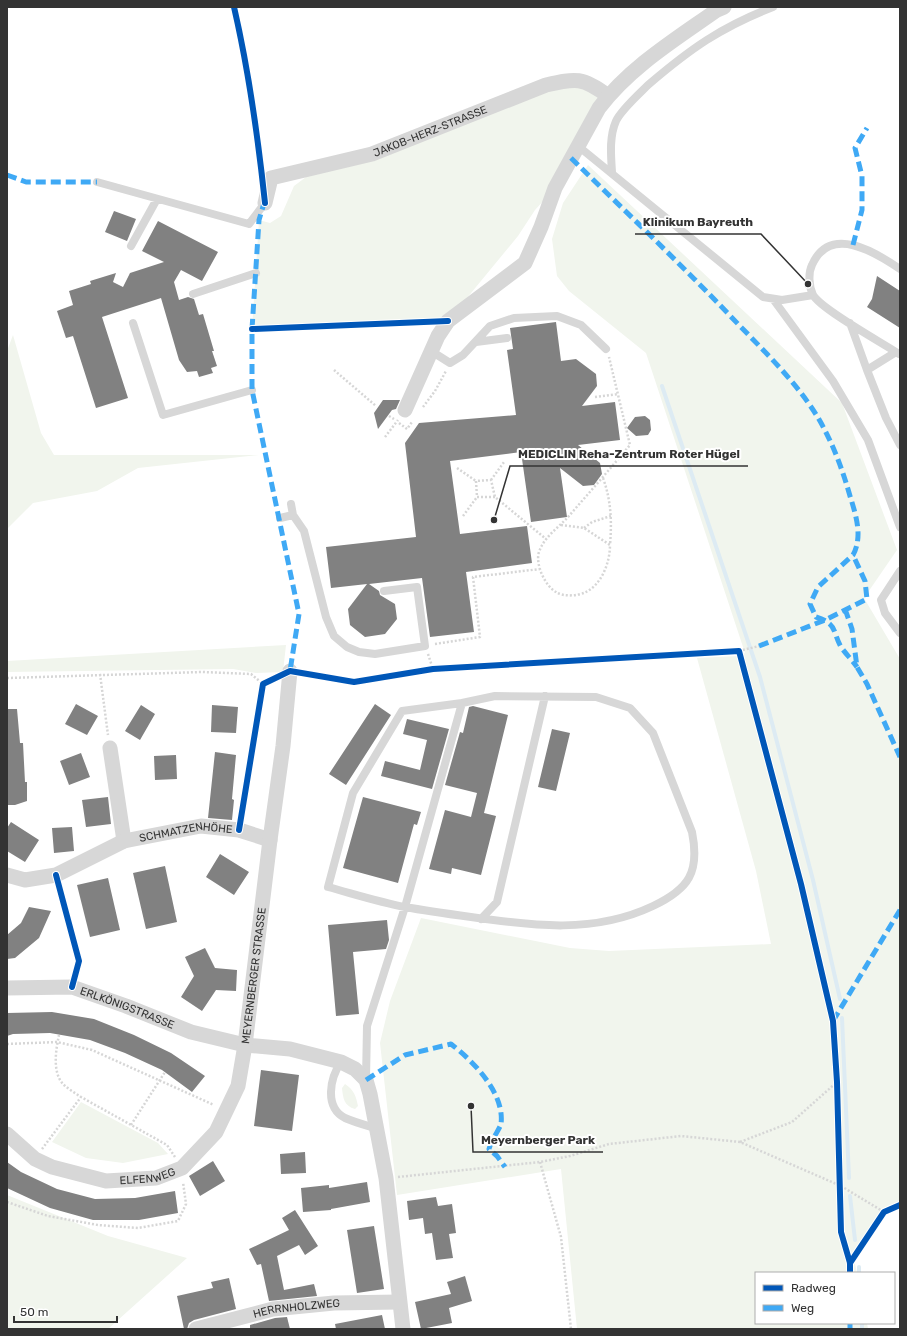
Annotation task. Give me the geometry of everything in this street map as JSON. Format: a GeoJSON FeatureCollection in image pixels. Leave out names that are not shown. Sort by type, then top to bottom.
{"type":"FeatureCollection","features":[{"type":"Feature","properties":{"kind":"street"},"geometry":{"type":"LineString","coordinates":[[405,410],[431,351],[448,321],[525,263],[541,227],[555,188],[599,108],[608,96],[646,61],[717,10],[724,7]]}},
{"type":"Feature","properties":{"kind":"street","name":"JAKOB-HERZ-STRASSE"},"geometry":{"type":"LineString","coordinates":[[265,203],[271,178],[372,154],[546,85],[572,79],[593,84],[608,96]]}},
{"type":"Feature","properties":{"kind":"street","name":"MEYERNBERGER STRASSE"},"geometry":{"type":"LineString","coordinates":[[290,671],[283,746],[245,1045],[290,1049],[341,1062],[355,1069],[366,1080]]}},
{"type":"Feature","properties":{"kind":"street","name":"SCHMATZENHÖHE"},"geometry":{"type":"LineString","coordinates":[[110,748],[124,841]]}},
{"type":"Feature","properties":{"kind":"street","name":"SCHMATZENHÖHE"},"geometry":{"type":"LineString","coordinates":[[7,874],[25,880],[56,875],[124,841],[200,826],[239,830],[270,840]]}},
{"type":"Feature","properties":{"kind":"street","name":"ERLKÖNIGSTRASSE"},"geometry":{"type":"LineString","coordinates":[[7,988],[72,987],[126,1006],[191,1032],[245,1045]]}},
{"type":"Feature","properties":{"kind":"street","name":"ELFENWEG"},"geometry":{"type":"LineString","coordinates":[[7,1134],[35,1159],[52,1167],[106,1181],[156,1178],[182,1168],[216,1132],[238,1086],[245,1045]]}},
{"type":"Feature","properties":{"kind":"street"},"geometry":{"type":"LineString","coordinates":[[366,1080],[386,1178],[403,1329]]}},
{"type":"Feature","properties":{"kind":"street","name":"HERRNHOLZWEG"},"geometry":{"type":"LineString","coordinates":[[196,1329],[273,1309],[334,1302],[399,1302]]}},
{"type":"Feature","properties":{"kind":"lane"},"geometry":{"type":"LineString","coordinates":[[612,172],[611,144],[616,121],[636,96],[676,61],[712,35],[744,18],[773,7]]}},
{"type":"Feature","properties":{"kind":"lane"},"geometry":{"type":"LineString","coordinates":[[578,146],[612,172],[762,297],[782,300],[813,295]]}},
{"type":"Feature","properties":{"kind":"lane"},"geometry":{"type":"LineString","coordinates":[[97,182],[249,224],[265,203]]}},
{"type":"Feature","properties":{"kind":"lane"},"geometry":{"type":"LineString","coordinates":[[131,246],[157,199]]}},
{"type":"Feature","properties":{"kind":"lane"},"geometry":{"type":"LineString","coordinates":[[867,370],[898,353],[826,308],[813,295],[809,283],[810,268],[815,256],[824,248],[840,243],[871,250],[900,268]]}},
{"type":"Feature","properties":{"kind":"lane"},"geometry":{"type":"LineString","coordinates":[[193,294],[256,272]]}},
{"type":"Feature","properties":{"kind":"lane"},"geometry":{"type":"LineString","coordinates":[[773,298],[833,381],[868,440],[900,527]]}},
{"type":"Feature","properties":{"kind":"lane"},"geometry":{"type":"LineString","coordinates":[[431,351],[450,363],[463,355],[490,326],[514,318],[557,316],[581,325],[606,349]]}},
{"type":"Feature","properties":{"kind":"lane"},"geometry":{"type":"LineString","coordinates":[[133,323],[163,415],[252,390]]}},
{"type":"Feature","properties":{"kind":"lane"},"geometry":{"type":"LineString","coordinates":[[850,323],[886,418],[900,444]]}},
{"type":"Feature","properties":{"kind":"lane"},"geometry":{"type":"LineString","coordinates":[[476,342],[507,338]]}},
{"type":"Feature","properties":{"kind":"lane"},"geometry":{"type":"LineString","coordinates":[[291,504],[293,515],[304,531],[326,617],[334,636],[347,647],[360,652],[375,654],[425,646],[417,587],[384,590]]}},
{"type":"Feature","properties":{"kind":"lane"},"geometry":{"type":"LineString","coordinates":[[280,518],[293,515]]}},
{"type":"Feature","properties":{"kind":"lane"},"geometry":{"type":"LineString","coordinates":[[900,571],[881,600],[885,613],[900,633]]}},
{"type":"Feature","properties":{"kind":"lane"},"geometry":{"type":"LineString","coordinates":[[495,696],[545,696],[596,697],[620,703],[630,708],[653,733],[692,832],[695,847],[694,862],[690,876],[684,887],[670,898],[635,915],[575,926],[526,925],[405,907],[328,887],[353,793],[402,711],[462,703],[495,696]]}},
{"type":"Feature","properties":{"kind":"lane"},"geometry":{"type":"LineString","coordinates":[[481,919],[497,902],[545,696]]}},
{"type":"Feature","properties":{"kind":"lane"},"geometry":{"type":"LineString","coordinates":[[366,1080],[367,1026],[405,907],[462,703]]}},
{"type":"Feature","properties":{"kind":"lane"},"geometry":{"type":"LineString","coordinates":[[341,1062],[335,1071],[330,1093],[337,1112],[345,1117],[375,1128]]}},
{"type":"Feature","properties":{"kind":"path"},"geometry":{"type":"LineString","coordinates":[[603,478],[609,494],[611,516],[610,557],[595,586],[585,593],[565,596],[556,593],[548,585],[540,569],[539,553],[546,539],[603,478],[630,445],[612,364],[606,349]]}},
{"type":"Feature","properties":{"kind":"path"},"geometry":{"type":"LineString","coordinates":[[334,370],[376,406]]}},
{"type":"Feature","properties":{"kind":"path"},"geometry":{"type":"LineString","coordinates":[[595,397],[618,394]]}},
{"type":"Feature","properties":{"kind":"path"},"geometry":{"type":"LineString","coordinates":[[385,437],[405,410]]}},
{"type":"Feature","properties":{"kind":"path"},"geometry":{"type":"LineString","coordinates":[[495,497],[492,480],[504,462]]}},
{"type":"Feature","properties":{"kind":"path"},"geometry":{"type":"LineString","coordinates":[[457,468],[476,481],[492,480]]}},
{"type":"Feature","properties":{"kind":"path"},"geometry":{"type":"LineString","coordinates":[[463,516],[477,497],[476,481]]}},
{"type":"Feature","properties":{"kind":"path"},"geometry":{"type":"LineString","coordinates":[[477,497],[495,497],[546,539]]}},
{"type":"Feature","properties":{"kind":"path"},"geometry":{"type":"LineString","coordinates":[[584,528],[592,522],[611,516]]}},
{"type":"Feature","properties":{"kind":"path"},"geometry":{"type":"LineString","coordinates":[[561,524],[584,528],[610,546]]}},
{"type":"Feature","properties":{"kind":"path"},"geometry":{"type":"LineString","coordinates":[[433,669],[425,646],[480,636],[473,577],[540,569]]}},
{"type":"Feature","properties":{"kind":"path"},"geometry":{"type":"LineString","coordinates":[[739,651],[759,646]]}},
{"type":"Feature","properties":{"kind":"path"},"geometry":{"type":"LineString","coordinates":[[100,674],[110,748]]}},
{"type":"Feature","properties":{"kind":"path"},"geometry":{"type":"LineString","coordinates":[[7,678],[100,674],[251,674],[263,684]]}},
{"type":"Feature","properties":{"kind":"path"},"geometry":{"type":"LineString","coordinates":[[7,1202],[48,1216],[98,1225],[138,1228],[178,1221],[186,1204],[182,1168],[167,1145],[81,1097],[62,1083],[57,1070],[56,1056],[59,1035]]}},
{"type":"Feature","properties":{"kind":"path"},"geometry":{"type":"LineString","coordinates":[[7,1044],[58,1042],[92,1050],[226,1111]]}},
{"type":"Feature","properties":{"kind":"path"},"geometry":{"type":"LineString","coordinates":[[131,1125],[165,1072]]}},
{"type":"Feature","properties":{"kind":"path"},"geometry":{"type":"LineString","coordinates":[[740,1142],[792,1122],[837,1082]]}},
{"type":"Feature","properties":{"kind":"path"},"geometry":{"type":"LineString","coordinates":[[35,1159],[81,1097]]}},
{"type":"Feature","properties":{"kind":"path"},"geometry":{"type":"LineString","coordinates":[[386,1178],[540,1162],[570,1156],[609,1144],[681,1136],[740,1142],[841,1186],[884,1212]]}},
{"type":"Feature","properties":{"kind":"path"},"geometry":{"type":"LineString","coordinates":[[540,1162],[562,1237],[571,1329]]}},
{"type":"Feature","properties":{"kind":"shaded area"},"geometry":{"type":"Polygon","coordinates":[[[572,79],[608,96],[555,188],[535,210],[518,236],[448,321],[252,329],[259,220],[270,223],[281,216],[294,186],[306,177],[572,79]]]}},
{"type":"Feature","properties":{"kind":"shaded area"},"geometry":{"type":"Polygon","coordinates":[[[588,165],[842,403],[897,550],[864,598],[900,659],[900,1205],[884,1212],[854,1254],[850,1263],[855,1264],[857,1272],[755,1272],[755,1324],[867,1324],[868,1329],[577,1329],[561,1169],[397,1195],[380,1043],[390,1001],[421,918],[570,948],[609,951],[771,944],[756,871],[697,658],[737,656],[745,653],[646,353],[569,291],[557,276],[552,239],[563,203],[588,165]]]}},
{"type":"Feature","properties":{"kind":"shaded area"},"geometry":{"type":"Polygon","coordinates":[[[13,335],[41,433],[54,455],[259,455],[138,468],[97,491],[33,503],[7,529],[7,351],[13,335]]]}},
{"type":"Feature","properties":{"kind":"shaded area"},"geometry":{"type":"Polygon","coordinates":[[[286,645],[283,672],[256,673],[233,669],[7,672],[7,661],[286,645]]]}},
{"type":"Feature","properties":{"kind":"shaded area"},"geometry":{"type":"Polygon","coordinates":[[[345,1084],[353,1091],[355,1096],[358,1106],[355,1109],[346,1104],[342,1088],[345,1084]]]}},
{"type":"Feature","properties":{"kind":"shaded area"},"geometry":{"type":"Polygon","coordinates":[[[81,1102],[158,1143],[168,1154],[123,1163],[86,1158],[52,1142],[81,1102]]]}},
{"type":"Feature","properties":{"kind":"shaded area"},"geometry":{"type":"Polygon","coordinates":[[[7,1195],[108,1236],[187,1258],[108,1329],[7,1329],[7,1195]]]}},
{"type":"Feature","properties":{"kind":"building"},"geometry":{"type":"Polygon","coordinates":[[[114,211],[136,219],[127,241],[105,232],[114,211]]]}},
{"type":"Feature","properties":{"kind":"building"},"geometry":{"type":"Polygon","coordinates":[[[158,221],[218,252],[202,281],[181,270],[174,282],[179,300],[188,297],[194,299],[199,315],[203,314],[217,366],[211,368],[213,373],[199,377],[197,371],[187,372],[179,360],[161,298],[102,317],[128,398],[96,408],[73,336],[66,338],[57,311],[73,305],[69,291],[91,284],[90,281],[116,273],[113,282],[123,287],[130,273],[164,262],[142,251],[158,221]]]}},
{"type":"Feature","properties":{"kind":"building"},"geometry":{"type":"Polygon","coordinates":[[[877,276],[900,291],[900,328],[867,307],[872,299],[877,276]]]}},
{"type":"Feature","properties":{"kind":"building"},"geometry":{"type":"Polygon","coordinates":[[[556,322],[561,361],[576,359],[596,374],[597,386],[582,406],[615,402],[620,440],[578,445],[600,463],[602,474],[594,485],[583,486],[560,468],[567,517],[531,522],[521,452],[450,461],[460,534],[527,526],[532,563],[466,572],[474,632],[430,637],[422,578],[369,584],[379,591],[380,595],[395,604],[397,619],[385,634],[365,637],[350,625],[348,609],[367,584],[331,588],[326,547],[416,537],[405,443],[419,423],[516,415],[507,350],[513,349],[510,328],[556,322]]]}},
{"type":"Feature","properties":{"kind":"building"},"geometry":{"type":"Polygon","coordinates":[[[383,400],[400,400],[396,409],[392,410],[378,429],[374,413],[383,400]]]}},
{"type":"Feature","properties":{"kind":"building"},"geometry":{"type":"Polygon","coordinates":[[[645,416],[650,420],[651,430],[648,435],[636,436],[627,428],[635,417],[645,416]]]}},
{"type":"Feature","properties":{"kind":"building"},"geometry":{"type":"Polygon","coordinates":[[[76,704],[98,716],[87,735],[65,724],[76,704]]]}},
{"type":"Feature","properties":{"kind":"building"},"geometry":{"type":"Polygon","coordinates":[[[375,704],[391,715],[346,785],[329,774],[375,704]]]}},
{"type":"Feature","properties":{"kind":"building"},"geometry":{"type":"Polygon","coordinates":[[[141,705],[155,714],[140,740],[125,731],[141,705]]]}},
{"type":"Feature","properties":{"kind":"building"},"geometry":{"type":"Polygon","coordinates":[[[212,705],[238,707],[236,733],[211,732],[212,705]]]}},
{"type":"Feature","properties":{"kind":"building"},"geometry":{"type":"Polygon","coordinates":[[[473,706],[508,715],[484,813],[496,816],[481,875],[452,868],[451,874],[429,869],[445,810],[471,817],[477,793],[445,785],[460,732],[463,733],[469,707],[473,706]]]}},
{"type":"Feature","properties":{"kind":"building"},"geometry":{"type":"Polygon","coordinates":[[[7,709],[17,709],[20,743],[23,743],[25,782],[27,782],[27,801],[15,805],[7,805],[7,709]]]}},
{"type":"Feature","properties":{"kind":"building"},"geometry":{"type":"Polygon","coordinates":[[[407,719],[449,729],[432,789],[381,776],[385,761],[420,770],[427,740],[403,734],[407,719]]]}},
{"type":"Feature","properties":{"kind":"building"},"geometry":{"type":"Polygon","coordinates":[[[552,729],[570,733],[556,791],[538,787],[552,729]]]}},
{"type":"Feature","properties":{"kind":"building"},"geometry":{"type":"Polygon","coordinates":[[[215,752],[236,755],[232,799],[234,800],[232,820],[208,818],[215,752]]]}},
{"type":"Feature","properties":{"kind":"building"},"geometry":{"type":"Polygon","coordinates":[[[81,753],[90,777],[69,785],[60,761],[81,753]]]}},
{"type":"Feature","properties":{"kind":"building"},"geometry":{"type":"Polygon","coordinates":[[[176,755],[177,779],[155,780],[154,756],[176,755]]]}},
{"type":"Feature","properties":{"kind":"building"},"geometry":{"type":"Polygon","coordinates":[[[108,797],[111,824],[86,827],[82,800],[108,797]]]}},
{"type":"Feature","properties":{"kind":"building"},"geometry":{"type":"Polygon","coordinates":[[[363,797],[421,812],[417,825],[414,824],[398,883],[343,868],[363,797]]]}},
{"type":"Feature","properties":{"kind":"building"},"geometry":{"type":"Polygon","coordinates":[[[11,822],[39,840],[25,862],[7,851],[7,828],[11,822]]]}},
{"type":"Feature","properties":{"kind":"building"},"geometry":{"type":"Polygon","coordinates":[[[72,827],[74,851],[54,853],[52,828],[72,827]]]}},
{"type":"Feature","properties":{"kind":"building"},"geometry":{"type":"Polygon","coordinates":[[[220,854],[249,872],[234,895],[206,877],[220,854]]]}},
{"type":"Feature","properties":{"kind":"building"},"geometry":{"type":"Polygon","coordinates":[[[165,866],[177,922],[146,929],[133,873],[165,866]]]}},
{"type":"Feature","properties":{"kind":"building"},"geometry":{"type":"Polygon","coordinates":[[[108,878],[120,930],[90,937],[77,885],[108,878]]]}},
{"type":"Feature","properties":{"kind":"building"},"geometry":{"type":"Polygon","coordinates":[[[29,907],[51,911],[39,938],[15,958],[7,959],[7,935],[21,923],[29,907]]]}},
{"type":"Feature","properties":{"kind":"building"},"geometry":{"type":"Polygon","coordinates":[[[387,920],[389,940],[386,949],[353,952],[359,1014],[336,1016],[328,925],[387,920]]]}},
{"type":"Feature","properties":{"kind":"building"},"geometry":{"type":"Polygon","coordinates":[[[205,948],[215,968],[237,970],[236,991],[216,990],[202,1011],[181,997],[194,976],[185,957],[205,948]]]}},
{"type":"Feature","properties":{"kind":"building"},"geometry":{"type":"Polygon","coordinates":[[[52,1012],[94,1019],[134,1035],[171,1053],[205,1076],[192,1092],[162,1070],[125,1053],[90,1040],[50,1033],[13,1034],[7,1036],[7,1013],[52,1012]]]}},
{"type":"Feature","properties":{"kind":"building"},"geometry":{"type":"Polygon","coordinates":[[[261,1070],[299,1075],[292,1131],[254,1126],[261,1070]]]}},
{"type":"Feature","properties":{"kind":"building"},"geometry":{"type":"Polygon","coordinates":[[[305,1152],[306,1173],[281,1174],[280,1154],[305,1152]]]}},
{"type":"Feature","properties":{"kind":"building"},"geometry":{"type":"Polygon","coordinates":[[[213,1161],[225,1181],[200,1196],[189,1176],[213,1161]]]}},
{"type":"Feature","properties":{"kind":"building"},"geometry":{"type":"Polygon","coordinates":[[[7,1162],[21,1172],[57,1189],[95,1199],[135,1198],[175,1191],[178,1213],[139,1220],[93,1220],[50,1208],[7,1188],[7,1162]]]}},
{"type":"Feature","properties":{"kind":"building"},"geometry":{"type":"Polygon","coordinates":[[[367,1182],[370,1202],[331,1210],[303,1212],[301,1188],[329,1185],[329,1188],[367,1182]]]}},
{"type":"Feature","properties":{"kind":"building"},"geometry":{"type":"Polygon","coordinates":[[[436,1197],[438,1206],[452,1204],[456,1233],[449,1234],[453,1258],[436,1260],[432,1233],[425,1234],[423,1218],[409,1220],[407,1201],[436,1197]]]}},
{"type":"Feature","properties":{"kind":"building"},"geometry":{"type":"Polygon","coordinates":[[[295,1210],[318,1246],[305,1255],[299,1245],[277,1256],[284,1290],[314,1284],[317,1296],[269,1301],[261,1264],[257,1265],[249,1249],[289,1230],[282,1218],[295,1210]]]}},
{"type":"Feature","properties":{"kind":"building"},"geometry":{"type":"Polygon","coordinates":[[[374,1226],[384,1289],[357,1293],[347,1230],[374,1226]]]}},
{"type":"Feature","properties":{"kind":"building"},"geometry":{"type":"Polygon","coordinates":[[[465,1276],[472,1301],[449,1308],[452,1323],[421,1329],[415,1302],[451,1294],[447,1282],[465,1276]]]}},
{"type":"Feature","properties":{"kind":"building"},"geometry":{"type":"Polygon","coordinates":[[[229,1278],[236,1309],[194,1320],[189,1323],[187,1329],[184,1329],[177,1296],[213,1288],[211,1282],[229,1278]]]}},
{"type":"Feature","properties":{"kind":"building"},"geometry":{"type":"Polygon","coordinates":[[[382,1315],[385,1329],[336,1329],[335,1324],[382,1315]]]}},
{"type":"Feature","properties":{"kind":"building"},"geometry":{"type":"Polygon","coordinates":[[[287,1317],[290,1329],[250,1329],[250,1325],[275,1318],[287,1317]]]}},
{"type":"Feature","properties":{"kind":"waterway"},"geometry":{"type":"LineString","coordinates":[[662,386],[760,677],[813,880],[840,999]]}},
{"type":"Feature","properties":{"kind":"waterway"},"geometry":{"type":"LineString","coordinates":[[842,1018],[849,1178]]}},
{"type":"Feature","properties":{"kind":"waterway"},"geometry":{"type":"LineString","coordinates":[[850,1196],[855,1240]]}},
{"type":"Feature","properties":{"kind":"waterway"},"geometry":{"type":"LineString","coordinates":[[859,1267],[859,1272]]}},
{"type":"Feature","properties":{"kind":"waterway"},"geometry":{"type":"LineString","coordinates":[[862,1324],[862,1329]]}},
{"type":"Feature","properties":{"kind":"marked path"},"geometry":{"type":"LineString","coordinates":[[853,245],[862,210],[862,176],[855,148],[867,128]]}},
{"type":"Feature","properties":{"kind":"marked path"},"geometry":{"type":"LineString","coordinates":[[571,158],[676,261],[770,357],[800,391],[817,416],[836,455],[847,486],[858,526],[858,541],[853,555],[818,587],[810,604],[816,617],[828,622],[831,625],[841,647],[857,667]]}},
{"type":"Feature","properties":{"kind":"marked path"},"geometry":{"type":"LineString","coordinates":[[7,175],[26,182],[97,182]]}},
{"type":"Feature","properties":{"kind":"marked path"},"geometry":{"type":"LineString","coordinates":[[265,200],[259,220],[252,329],[252,390],[299,614],[290,671]]}},
{"type":"Feature","properties":{"kind":"marked path"},"geometry":{"type":"LineString","coordinates":[[759,646],[825,620],[867,599],[865,581],[853,555]]}},
{"type":"Feature","properties":{"kind":"marked path"},"geometry":{"type":"LineString","coordinates":[[845,609],[852,629],[857,667],[867,684],[900,757]]}},
{"type":"Feature","properties":{"kind":"marked path"},"geometry":{"type":"LineString","coordinates":[[833,1021],[900,910]]}},
{"type":"Feature","properties":{"kind":"marked path"},"geometry":{"type":"LineString","coordinates":[[366,1080],[405,1055],[451,1044],[469,1059],[478,1069],[493,1090],[498,1101],[501,1112],[501,1124],[489,1149],[497,1156],[505,1167]]}},
{"type":"Feature","properties":{"kind":"marked path"},"geometry":{"type":"LineString","coordinates":[[850,1324],[850,1329]]}},
{"type":"Feature","properties":{"kind":"cycle path"},"geometry":{"type":"LineString","coordinates":[[234,7],[252,105],[265,203]]}},
{"type":"Feature","properties":{"kind":"cycle path"},"geometry":{"type":"LineString","coordinates":[[252,329],[448,321]]}},
{"type":"Feature","properties":{"kind":"cycle path"},"geometry":{"type":"LineString","coordinates":[[239,830],[263,684],[290,671],[354,682],[433,669],[739,651],[801,884],[833,1021],[837,1082],[841,1232],[850,1263],[850,1272]]}},
{"type":"Feature","properties":{"kind":"cycle path"},"geometry":{"type":"LineString","coordinates":[[56,875],[79,961],[72,987]]}},
{"type":"Feature","properties":{"kind":"cycle path"},"geometry":{"type":"LineString","coordinates":[[850,1263],[884,1212],[900,1205]]}},
{"type":"Feature","properties":{"kind":"place","name":"Klinikum Bayreuth"},"geometry":{"type":"Point","coordinates":[808,284]}},
{"type":"Feature","properties":{"kind":"place","name":"MEDICLIN Reha-Zentrum Roter Hügel"},"geometry":{"type":"Point","coordinates":[494,520]}},
{"type":"Feature","properties":{"kind":"place","name":"Meyernberger Park"},"geometry":{"type":"Point","coordinates":[471,1106]}}]}
